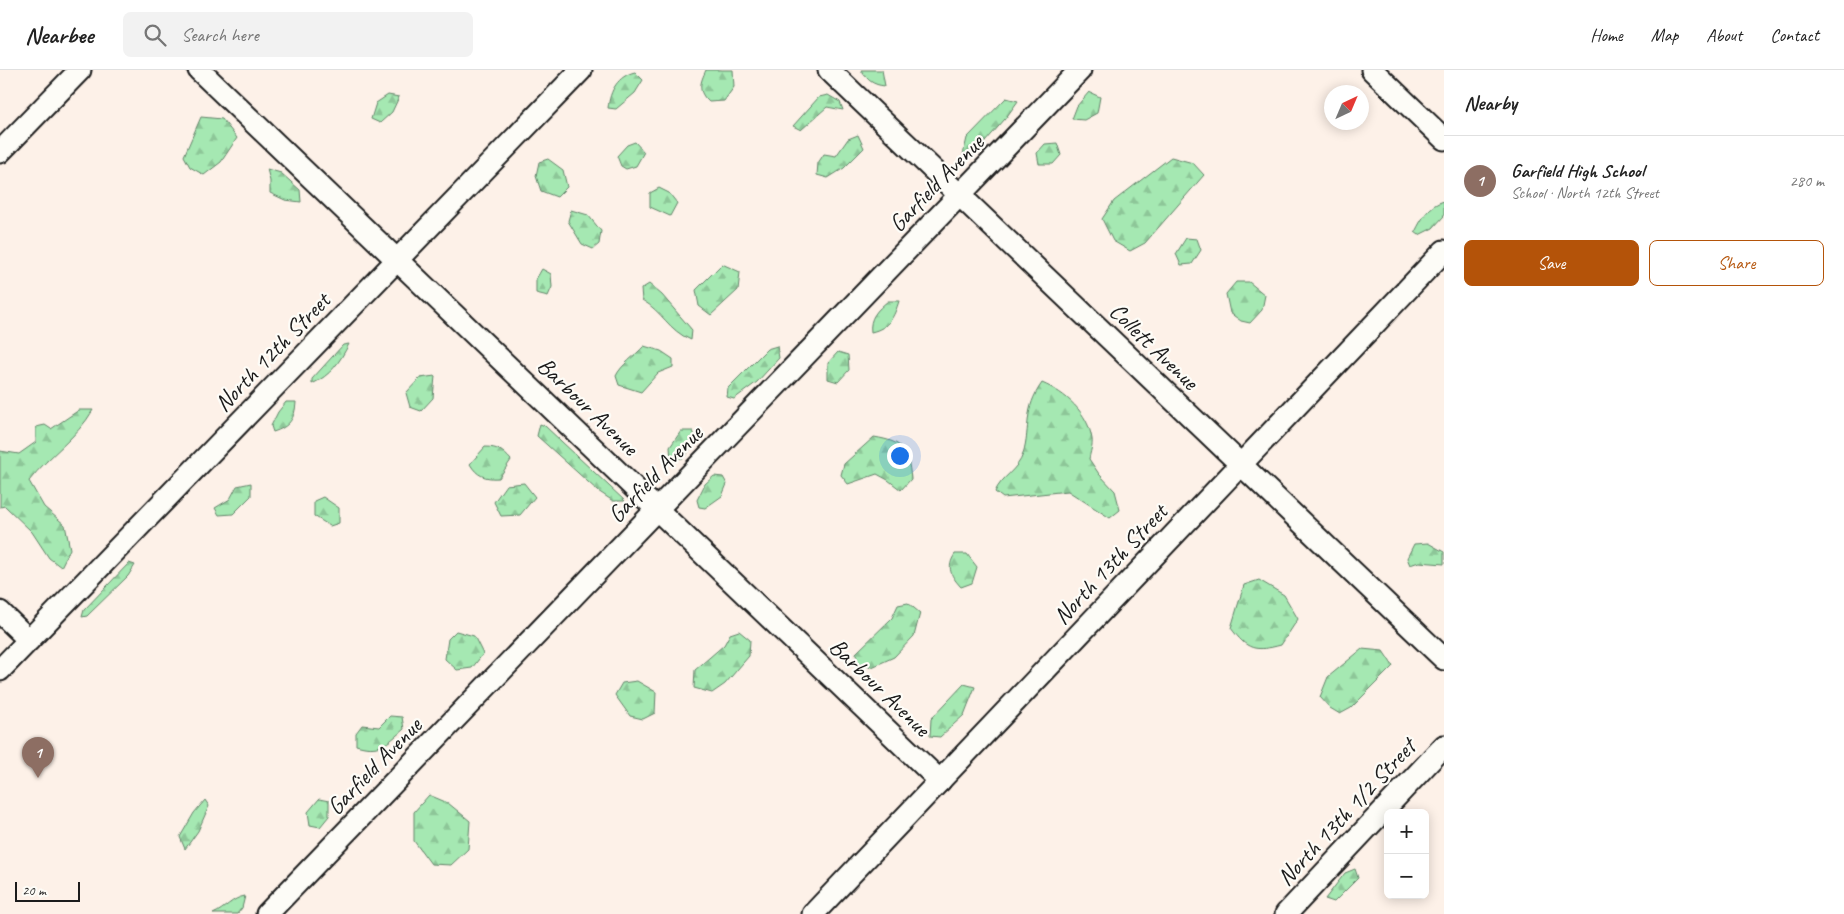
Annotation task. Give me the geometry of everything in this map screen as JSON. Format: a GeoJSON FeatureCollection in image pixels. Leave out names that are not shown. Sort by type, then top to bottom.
{"type":"FeatureCollection","features":[{"type":"Feature","properties":{"kind":"street"},"geometry":{"type":"LineString","coordinates":[[0,152],[80,70]]}},
{"type":"Feature","properties":{"kind":"street","name":"Barbour Avenue"},"geometry":{"type":"LineString","coordinates":[[199,70],[940,781]]}},
{"type":"Feature","properties":{"kind":"street","name":"North 12th Street"},"geometry":{"type":"LineString","coordinates":[[0,670],[581,70]]}},
{"type":"Feature","properties":{"kind":"street","name":"Collett Avenue"},"geometry":{"type":"LineString","coordinates":[[829,70],[1444,659]]}},
{"type":"Feature","properties":{"kind":"street","name":"Garfield Avenue"},"geometry":{"type":"LineString","coordinates":[[267,914],[1080,70]]}},
{"type":"Feature","properties":{"kind":"street"},"geometry":{"type":"LineString","coordinates":[[1372,70],[1444,139]]}},
{"type":"Feature","properties":{"kind":"street","name":"North 13th Street"},"geometry":{"type":"LineString","coordinates":[[813,914],[1444,250]]}},
{"type":"Feature","properties":{"kind":"street"},"geometry":{"type":"LineString","coordinates":[[0,612],[29,640]]}},
{"type":"Feature","properties":{"kind":"street","name":"North 13th 1/2 Street"},"geometry":{"type":"LineString","coordinates":[[1286,914],[1444,746]]}},
{"type":"Feature","properties":{"kind":"green space"},"geometry":{"type":"Polygon","coordinates":[[[706,70],[733,70],[734,87],[724,101],[709,102],[705,98],[701,90],[701,83],[706,70]]]}},
{"type":"Feature","properties":{"kind":"green space"},"geometry":{"type":"Polygon","coordinates":[[[861,70],[882,70],[885,86],[871,81],[861,70]]]}},
{"type":"Feature","properties":{"kind":"green space"},"geometry":{"type":"Polygon","coordinates":[[[635,72],[643,80],[635,93],[616,109],[608,108],[616,85],[624,77],[635,72]]]}},
{"type":"Feature","properties":{"kind":"green space"},"geometry":{"type":"Polygon","coordinates":[[[1089,92],[1100,97],[1097,113],[1084,120],[1072,119],[1077,106],[1089,92]]]}},
{"type":"Feature","properties":{"kind":"green space"},"geometry":{"type":"Polygon","coordinates":[[[388,95],[399,97],[392,112],[380,123],[371,119],[376,103],[388,95]]]}},
{"type":"Feature","properties":{"kind":"green space"},"geometry":{"type":"Polygon","coordinates":[[[828,95],[840,102],[843,110],[827,107],[801,130],[793,126],[819,97],[828,95]]]}},
{"type":"Feature","properties":{"kind":"green space"},"geometry":{"type":"Polygon","coordinates":[[[1006,98],[1018,101],[972,157],[963,155],[967,138],[1006,98]]]}},
{"type":"Feature","properties":{"kind":"green space"},"geometry":{"type":"Polygon","coordinates":[[[201,117],[222,119],[237,138],[221,162],[204,175],[190,167],[184,156],[201,117]]]}},
{"type":"Feature","properties":{"kind":"green space"},"geometry":{"type":"Polygon","coordinates":[[[858,135],[864,148],[844,168],[828,178],[817,175],[818,163],[824,154],[836,156],[848,139],[858,135]]]}},
{"type":"Feature","properties":{"kind":"green space"},"geometry":{"type":"Polygon","coordinates":[[[635,142],[644,152],[636,166],[626,169],[621,166],[617,156],[627,145],[635,142]]]}},
{"type":"Feature","properties":{"kind":"green space"},"geometry":{"type":"Polygon","coordinates":[[[1057,143],[1061,155],[1053,164],[1039,164],[1037,153],[1045,144],[1057,143]]]}},
{"type":"Feature","properties":{"kind":"green space"},"geometry":{"type":"Polygon","coordinates":[[[1171,157],[1193,163],[1204,175],[1145,243],[1130,251],[1113,241],[1102,219],[1114,201],[1171,157]]]}},
{"type":"Feature","properties":{"kind":"green space"},"geometry":{"type":"Polygon","coordinates":[[[548,159],[563,170],[567,187],[557,197],[541,191],[536,176],[539,162],[548,159]]]}},
{"type":"Feature","properties":{"kind":"green space"},"geometry":{"type":"Polygon","coordinates":[[[267,169],[281,173],[300,190],[301,202],[285,200],[270,193],[267,169]]]}},
{"type":"Feature","properties":{"kind":"green space"},"geometry":{"type":"Polygon","coordinates":[[[659,188],[669,193],[677,203],[670,216],[650,207],[650,193],[659,188]]]}},
{"type":"Feature","properties":{"kind":"green space"},"geometry":{"type":"Polygon","coordinates":[[[1444,201],[1444,216],[1433,228],[1419,235],[1415,232],[1430,209],[1444,201]]]}},
{"type":"Feature","properties":{"kind":"green space"},"geometry":{"type":"Polygon","coordinates":[[[571,210],[588,215],[601,231],[599,244],[593,249],[582,244],[568,221],[571,210]]]}},
{"type":"Feature","properties":{"kind":"green space"},"geometry":{"type":"Polygon","coordinates":[[[1186,238],[1197,239],[1201,250],[1192,264],[1181,265],[1176,254],[1186,238]]]}},
{"type":"Feature","properties":{"kind":"green space"},"geometry":{"type":"Polygon","coordinates":[[[722,264],[740,272],[738,290],[711,315],[699,306],[696,290],[722,264]]]}},
{"type":"Feature","properties":{"kind":"green space"},"geometry":{"type":"Polygon","coordinates":[[[542,269],[551,274],[552,287],[548,296],[536,293],[536,279],[542,269]]]}},
{"type":"Feature","properties":{"kind":"green space"},"geometry":{"type":"Polygon","coordinates":[[[1236,282],[1249,282],[1265,295],[1262,310],[1250,323],[1241,321],[1230,313],[1226,294],[1236,282]]]}},
{"type":"Feature","properties":{"kind":"green space"},"geometry":{"type":"Polygon","coordinates":[[[649,284],[662,295],[692,330],[691,340],[683,336],[642,300],[641,289],[649,284]]]}},
{"type":"Feature","properties":{"kind":"green space"},"geometry":{"type":"Polygon","coordinates":[[[888,301],[899,301],[893,317],[882,328],[871,332],[873,318],[888,301]]]}},
{"type":"Feature","properties":{"kind":"green space"},"geometry":{"type":"Polygon","coordinates":[[[349,344],[334,368],[312,384],[312,379],[343,345],[349,344]]]}},
{"type":"Feature","properties":{"kind":"green space"},"geometry":{"type":"Polygon","coordinates":[[[644,346],[661,351],[673,359],[673,367],[658,373],[641,392],[619,385],[616,376],[618,372],[644,346]]]}},
{"type":"Feature","properties":{"kind":"green space"},"geometry":{"type":"Polygon","coordinates":[[[777,346],[779,358],[757,382],[734,399],[727,397],[728,388],[767,349],[777,346]]]}},
{"type":"Feature","properties":{"kind":"green space"},"geometry":{"type":"Polygon","coordinates":[[[838,352],[848,355],[849,370],[838,382],[828,379],[828,363],[838,352]]]}},
{"type":"Feature","properties":{"kind":"green space"},"geometry":{"type":"Polygon","coordinates":[[[435,376],[433,398],[421,411],[410,407],[406,393],[420,378],[435,376]]]}},
{"type":"Feature","properties":{"kind":"green space"},"geometry":{"type":"Polygon","coordinates":[[[1042,383],[1067,398],[1081,412],[1086,421],[1092,441],[1089,459],[1099,474],[1115,491],[1120,510],[1110,518],[1068,491],[1003,498],[995,492],[1001,482],[1021,460],[1032,402],[1042,383]]]}},
{"type":"Feature","properties":{"kind":"green space"},"geometry":{"type":"Polygon","coordinates":[[[286,402],[296,402],[293,418],[283,428],[273,432],[271,426],[286,402]]]}},
{"type":"Feature","properties":{"kind":"green space"},"geometry":{"type":"Polygon","coordinates":[[[79,410],[93,410],[71,438],[29,481],[44,507],[65,525],[70,549],[61,567],[49,558],[32,532],[5,506],[0,507],[0,451],[19,454],[36,442],[36,427],[45,425],[51,429],[79,410]]]}},
{"type":"Feature","properties":{"kind":"green space"},"geometry":{"type":"Polygon","coordinates":[[[540,424],[545,426],[625,501],[613,501],[598,491],[537,436],[540,424]]]}},
{"type":"Feature","properties":{"kind":"green space"},"geometry":{"type":"Polygon","coordinates":[[[681,431],[693,431],[697,441],[683,458],[671,459],[670,447],[681,431]]]}},
{"type":"Feature","properties":{"kind":"green space"},"geometry":{"type":"Polygon","coordinates":[[[874,437],[892,441],[903,449],[906,454],[911,479],[901,490],[877,474],[848,484],[841,475],[844,464],[874,437]]]}},
{"type":"Feature","properties":{"kind":"green space"},"geometry":{"type":"Polygon","coordinates":[[[485,447],[500,450],[511,460],[499,478],[482,476],[470,464],[485,447]]]}},
{"type":"Feature","properties":{"kind":"green space"},"geometry":{"type":"Polygon","coordinates":[[[714,476],[723,477],[727,484],[722,496],[705,508],[699,507],[697,500],[705,484],[714,476]]]}},
{"type":"Feature","properties":{"kind":"green space"},"geometry":{"type":"Polygon","coordinates":[[[251,483],[251,496],[233,514],[219,515],[215,508],[230,499],[237,486],[251,483]]]}},
{"type":"Feature","properties":{"kind":"green space"},"geometry":{"type":"Polygon","coordinates":[[[524,483],[535,497],[520,515],[501,516],[494,502],[506,485],[524,483]]]}},
{"type":"Feature","properties":{"kind":"green space"},"geometry":{"type":"Polygon","coordinates":[[[323,497],[339,508],[339,523],[330,526],[314,516],[314,501],[323,497]]]}},
{"type":"Feature","properties":{"kind":"green space"},"geometry":{"type":"Polygon","coordinates":[[[1428,543],[1444,552],[1444,564],[1419,562],[1410,565],[1407,558],[1414,544],[1428,543]]]}},
{"type":"Feature","properties":{"kind":"green space"},"geometry":{"type":"Polygon","coordinates":[[[955,554],[967,554],[977,567],[972,583],[961,587],[952,575],[950,568],[955,554]]]}},
{"type":"Feature","properties":{"kind":"green space"},"geometry":{"type":"Polygon","coordinates":[[[129,563],[135,565],[128,576],[87,616],[82,617],[84,610],[129,563]]]}},
{"type":"Feature","properties":{"kind":"green space"},"geometry":{"type":"Polygon","coordinates":[[[1259,580],[1284,595],[1298,619],[1281,645],[1264,648],[1252,647],[1242,641],[1231,628],[1244,585],[1259,580]]]}},
{"type":"Feature","properties":{"kind":"green space"},"geometry":{"type":"Polygon","coordinates":[[[908,603],[920,613],[914,636],[894,657],[872,667],[857,664],[856,653],[892,618],[898,605],[908,603]]]}},
{"type":"Feature","properties":{"kind":"green space"},"geometry":{"type":"Polygon","coordinates":[[[456,631],[474,636],[483,654],[472,668],[457,670],[445,659],[448,639],[456,631]]]}},
{"type":"Feature","properties":{"kind":"green space"},"geometry":{"type":"Polygon","coordinates":[[[739,631],[750,640],[749,656],[725,684],[712,693],[694,688],[695,670],[724,645],[730,634],[739,631]]]}},
{"type":"Feature","properties":{"kind":"green space"},"geometry":{"type":"Polygon","coordinates":[[[1362,649],[1383,651],[1393,666],[1351,708],[1340,714],[1330,708],[1320,697],[1328,677],[1362,649]]]}},
{"type":"Feature","properties":{"kind":"green space"},"geometry":{"type":"Polygon","coordinates":[[[637,681],[656,692],[655,713],[643,719],[630,716],[615,695],[622,683],[637,681]]]}},
{"type":"Feature","properties":{"kind":"green space"},"geometry":{"type":"Polygon","coordinates":[[[964,684],[975,687],[964,715],[940,737],[930,736],[931,719],[964,684]]]}},
{"type":"Feature","properties":{"kind":"green space"},"geometry":{"type":"Polygon","coordinates":[[[390,716],[402,717],[404,729],[393,739],[371,748],[356,745],[356,733],[362,725],[379,727],[390,716]]]}},
{"type":"Feature","properties":{"kind":"green space"},"geometry":{"type":"Polygon","coordinates":[[[429,795],[448,803],[470,821],[468,849],[451,865],[431,864],[414,841],[414,812],[429,795]]]}},
{"type":"Feature","properties":{"kind":"green space"},"geometry":{"type":"Polygon","coordinates":[[[319,799],[329,801],[329,816],[320,827],[310,825],[308,812],[319,799]]]}},
{"type":"Feature","properties":{"kind":"green space"},"geometry":{"type":"Polygon","coordinates":[[[205,800],[209,806],[198,831],[185,849],[180,837],[194,813],[205,800]]]}},
{"type":"Feature","properties":{"kind":"green space"},"geometry":{"type":"Polygon","coordinates":[[[1355,869],[1358,878],[1334,902],[1325,899],[1345,873],[1355,869]]]}},
{"type":"Feature","properties":{"kind":"green space"},"geometry":{"type":"Polygon","coordinates":[[[245,896],[242,908],[237,914],[213,914],[236,899],[245,896]]]}},
{"type":"Feature","properties":{"kind":"place","name":"Garfield High School"},"geometry":{"type":"Point","coordinates":[38,778]}}]}
